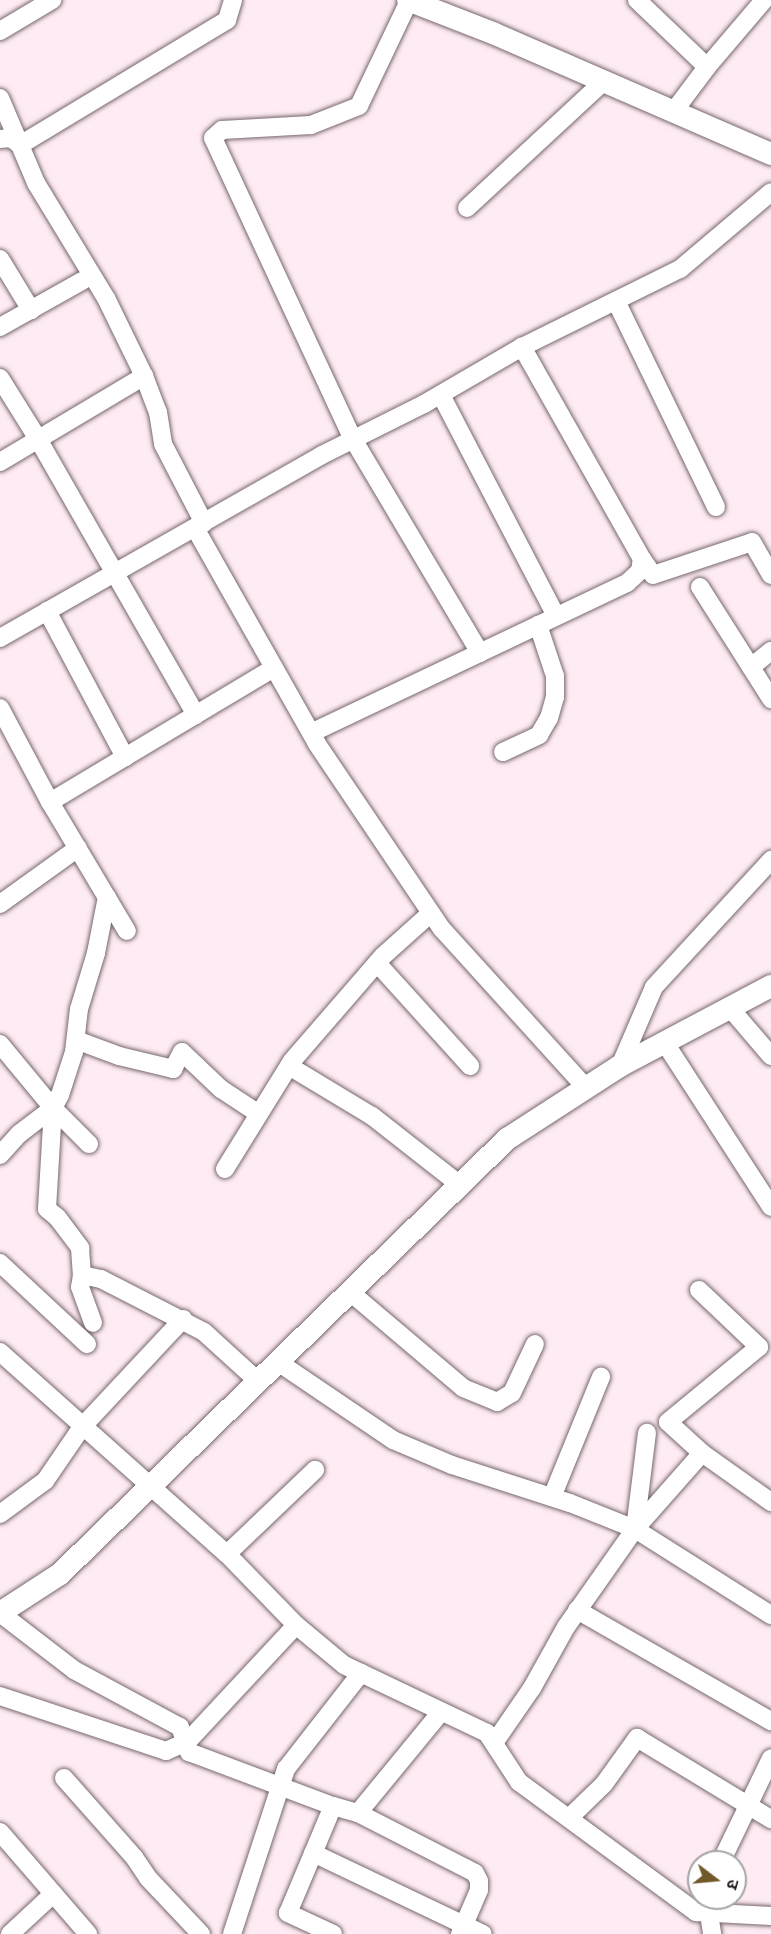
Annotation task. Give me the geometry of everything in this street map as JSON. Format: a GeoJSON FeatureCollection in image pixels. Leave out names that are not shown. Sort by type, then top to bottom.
{"type":"FeatureCollection","features":[{"type":"Feature","properties":{"kind":"street"},"geometry":{"type":"LineString","coordinates":[[0,31],[52,0]]}},
{"type":"Feature","properties":{"kind":"street"},"geometry":{"type":"LineString","coordinates":[[20,146],[227,20],[233,0]]}},
{"type":"Feature","properties":{"kind":"street"},"geometry":{"type":"LineString","coordinates":[[480,652],[353,439],[213,138],[222,130],[311,125],[359,106],[409,0],[771,154]]}},
{"type":"Feature","properties":{"kind":"street"},"geometry":{"type":"LineString","coordinates":[[637,0],[707,67]]}},
{"type":"Feature","properties":{"kind":"street"},"geometry":{"type":"LineString","coordinates":[[674,111],[707,67],[764,0]]}},
{"type":"Feature","properties":{"kind":"street"},"geometry":{"type":"LineString","coordinates":[[467,208],[604,81]]}},
{"type":"Feature","properties":{"kind":"street"},"geometry":{"type":"LineString","coordinates":[[0,98],[36,183],[106,298],[144,376],[158,412],[163,444],[199,526],[311,733],[442,929],[586,1088]]}},
{"type":"Feature","properties":{"kind":"street"},"geometry":{"type":"LineString","coordinates":[[0,139],[11,138],[20,146]]}},
{"type":"Feature","properties":{"kind":"street"},"geometry":{"type":"LineString","coordinates":[[0,638],[353,439],[441,395],[522,346],[680,269],[771,192]]}},
{"type":"Feature","properties":{"kind":"street"},"geometry":{"type":"LineString","coordinates":[[0,259],[31,310]]}},
{"type":"Feature","properties":{"kind":"street"},"geometry":{"type":"LineString","coordinates":[[0,327],[82,281]]}},
{"type":"Feature","properties":{"kind":"street"},"geometry":{"type":"LineString","coordinates":[[616,301],[716,507]]}},
{"type":"Feature","properties":{"kind":"street"},"geometry":{"type":"LineString","coordinates":[[522,346],[653,575],[752,542],[771,575]]}},
{"type":"Feature","properties":{"kind":"street"},"geometry":{"type":"LineString","coordinates":[[0,462],[144,376]]}},
{"type":"Feature","properties":{"kind":"street"},"geometry":{"type":"LineString","coordinates":[[0,378],[38,439],[113,574],[196,715]]}},
{"type":"Feature","properties":{"kind":"street"},"geometry":{"type":"LineString","coordinates":[[441,395],[556,616]]}},
{"type":"Feature","properties":{"kind":"street"},"geometry":{"type":"LineString","coordinates":[[311,733],[627,583],[640,571],[642,559]]}},
{"type":"Feature","properties":{"kind":"street"},"geometry":{"type":"LineString","coordinates":[[700,587],[771,699]]}},
{"type":"Feature","properties":{"kind":"street"},"geometry":{"type":"LineString","coordinates":[[47,612],[125,757]]}},
{"type":"Feature","properties":{"kind":"street"},"geometry":{"type":"LineString","coordinates":[[503,752],[539,735],[549,718],[555,697],[555,676],[538,625]]}},
{"type":"Feature","properties":{"kind":"street"},"geometry":{"type":"LineString","coordinates":[[751,667],[771,651]]}},
{"type":"Feature","properties":{"kind":"street"},"geometry":{"type":"LineString","coordinates":[[50,802],[274,668]]}},
{"type":"Feature","properties":{"kind":"street"},"geometry":{"type":"LineString","coordinates":[[0,708],[50,802],[127,931]]}},
{"type":"Feature","properties":{"kind":"street"},"geometry":{"type":"LineString","coordinates":[[0,904],[78,848]]}},
{"type":"Feature","properties":{"kind":"street"},"geometry":{"type":"LineString","coordinates":[[620,1066],[654,987],[771,860]]}},
{"type":"Feature","properties":{"kind":"street"},"geometry":{"type":"LineString","coordinates":[[93,1323],[80,1287],[82,1275],[80,1248],[57,1217],[46,1209],[53,1108],[67,1076],[76,1040],[78,1009],[96,953],[107,897]]}},
{"type":"Feature","properties":{"kind":"street"},"geometry":{"type":"LineString","coordinates":[[225,1169],[289,1066],[377,963],[431,913]]}},
{"type":"Feature","properties":{"kind":"street"},"geometry":{"type":"LineString","coordinates":[[377,963],[470,1065]]}},
{"type":"Feature","properties":{"kind":"street"},"geometry":{"type":"LineString","coordinates":[[462,1929],[479,1890],[479,1881],[475,1873],[358,1813],[279,1787],[189,1752],[188,1741],[180,1727],[74,1670],[0,1613],[60,1574],[507,1139],[620,1066],[771,986]]}},
{"type":"Feature","properties":{"kind":"street"},"geometry":{"type":"LineString","coordinates":[[730,1008],[771,1056]]}},
{"type":"Feature","properties":{"kind":"street"},"geometry":{"type":"LineString","coordinates":[[76,1040],[119,1056],[173,1069],[182,1052],[221,1089],[260,1114]]}},
{"type":"Feature","properties":{"kind":"street"},"geometry":{"type":"LineString","coordinates":[[665,1043],[771,1207]]}},
{"type":"Feature","properties":{"kind":"street"},"geometry":{"type":"LineString","coordinates":[[0,1044],[53,1108],[89,1144]]}},
{"type":"Feature","properties":{"kind":"street"},"geometry":{"type":"LineString","coordinates":[[289,1066],[372,1116],[460,1185]]}},
{"type":"Feature","properties":{"kind":"street"},"geometry":{"type":"LineString","coordinates":[[0,1155],[19,1134],[53,1108]]}},
{"type":"Feature","properties":{"kind":"street"},"geometry":{"type":"LineString","coordinates":[[0,1263],[87,1344]]}},
{"type":"Feature","properties":{"kind":"street"},"geometry":{"type":"LineString","coordinates":[[82,1275],[101,1279],[183,1319],[204,1332],[258,1382]]}},
{"type":"Feature","properties":{"kind":"street"},"geometry":{"type":"LineString","coordinates":[[699,1290],[765,1342],[668,1422],[702,1453],[771,1502]]}},
{"type":"Feature","properties":{"kind":"street"},"geometry":{"type":"LineString","coordinates":[[350,1292],[463,1388],[497,1402],[512,1393],[535,1344]]}},
{"type":"Feature","properties":{"kind":"street"},"geometry":{"type":"LineString","coordinates":[[0,1514],[45,1481],[82,1427],[183,1319]]}},
{"type":"Feature","properties":{"kind":"street"},"geometry":{"type":"LineString","coordinates":[[0,1352],[227,1554],[296,1625],[344,1665],[487,1733],[519,1782],[687,1898]]}},
{"type":"Feature","properties":{"kind":"street"},"geometry":{"type":"LineString","coordinates":[[278,1362],[393,1440],[452,1466],[552,1497],[635,1529],[771,1616]]}},
{"type":"Feature","properties":{"kind":"street"},"geometry":{"type":"LineString","coordinates":[[552,1497],[601,1377]]}},
{"type":"Feature","properties":{"kind":"street"},"geometry":{"type":"LineString","coordinates":[[635,1529],[647,1433]]}},
{"type":"Feature","properties":{"kind":"street"},"geometry":{"type":"LineString","coordinates":[[494,1743],[532,1688],[577,1610],[635,1529],[702,1453]]}},
{"type":"Feature","properties":{"kind":"street"},"geometry":{"type":"LineString","coordinates":[[227,1554],[315,1470]]}},
{"type":"Feature","properties":{"kind":"street"},"geometry":{"type":"LineString","coordinates":[[577,1610],[771,1721]]}},
{"type":"Feature","properties":{"kind":"street"},"geometry":{"type":"LineString","coordinates":[[0,1696],[166,1750],[188,1741],[296,1625]]}},
{"type":"Feature","properties":{"kind":"street"},"geometry":{"type":"LineString","coordinates":[[232,1934],[286,1769],[361,1673]]}},
{"type":"Feature","properties":{"kind":"street"},"geometry":{"type":"LineString","coordinates":[[358,1813],[441,1712]]}},
{"type":"Feature","properties":{"kind":"street"},"geometry":{"type":"LineString","coordinates":[[569,1818],[603,1784],[637,1738],[712,1781],[749,1807],[771,1819]]}},
{"type":"Feature","properties":{"kind":"street"},"geometry":{"type":"LineString","coordinates":[[727,1850],[771,1758]]}},
{"type":"Feature","properties":{"kind":"street"},"geometry":{"type":"LineString","coordinates":[[64,1778],[134,1857],[148,1878],[201,1934]]}},
{"type":"Feature","properties":{"kind":"street"},"geometry":{"type":"LineString","coordinates":[[333,1806],[288,1913],[333,1934]]}},
{"type":"Feature","properties":{"kind":"street"},"geometry":{"type":"LineString","coordinates":[[0,1832],[88,1934]]}},
{"type":"Feature","properties":{"kind":"street"},"geometry":{"type":"LineString","coordinates":[[313,1853],[462,1929],[483,1934]]}},
{"type":"Feature","properties":{"kind":"street"},"geometry":{"type":"LineString","coordinates":[[10,1934],[53,1894]]}},
{"type":"Feature","properties":{"kind":"street"},"geometry":{"type":"LineString","coordinates":[[703,1910],[712,1934]]}},
{"type":"Feature","properties":{"kind":"street"},"geometry":{"type":"LineString","coordinates":[[719,1910],[771,1916]]}}]}
